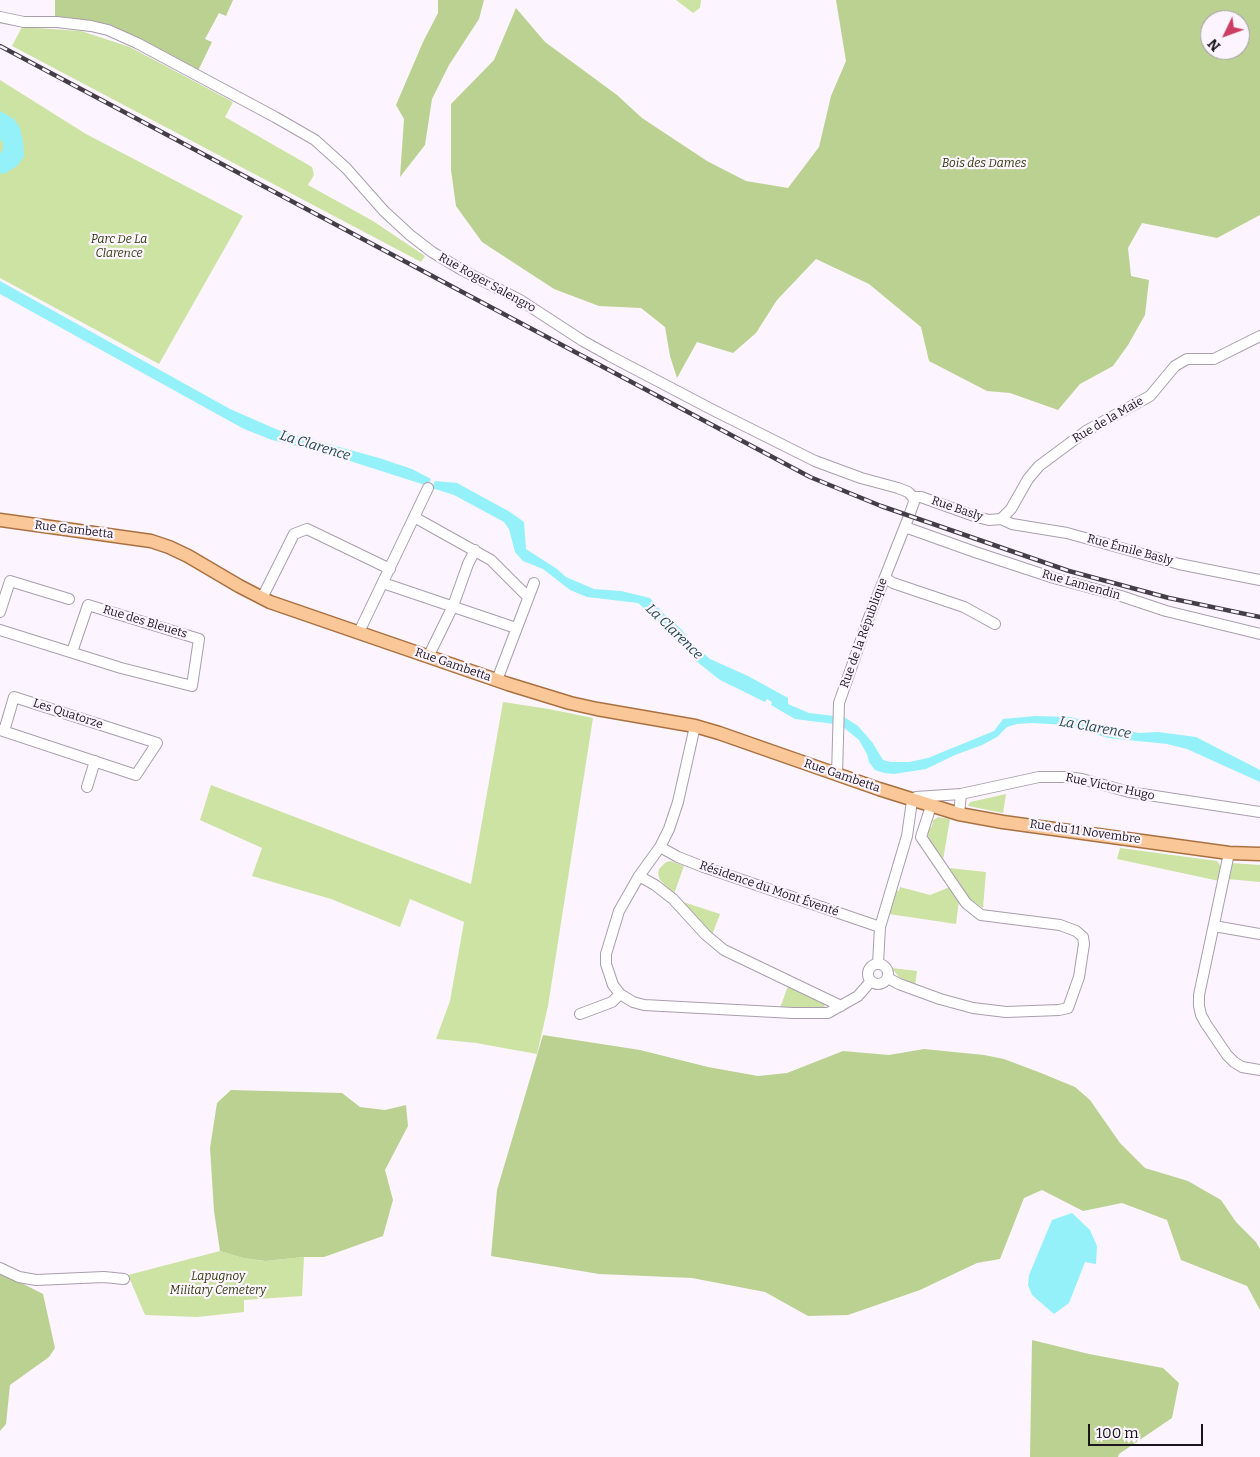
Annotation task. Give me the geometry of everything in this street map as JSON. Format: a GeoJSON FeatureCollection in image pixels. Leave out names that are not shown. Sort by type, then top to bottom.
{"type":"FeatureCollection","features":[{"type":"Feature","properties":{"kind":"main road","name":"Rue Gambetta"},"geometry":{"type":"LineString","coordinates":[[0,520],[151,541],[170,547],[188,556],[262,598],[497,680],[579,705],[695,726],[912,801]]}},
{"type":"Feature","properties":{"kind":"main road","name":"Rue du 11 Novembre"},"geometry":{"type":"LineString","coordinates":[[912,801],[959,814],[1003,822],[1229,853],[1260,854]]}},
{"type":"Feature","properties":{"kind":"street","name":"Rue Roger Salengro"},"geometry":{"type":"LineString","coordinates":[[0,17],[24,22],[56,22],[91,26],[108,30],[137,43],[315,140],[341,163],[389,216],[410,235],[432,252],[462,270],[520,300],[610,356],[713,410],[815,461],[854,476],[904,490],[913,497]]}},
{"type":"Feature","properties":{"kind":"street","name":"Rue de la Maie"},"geometry":{"type":"LineString","coordinates":[[1001,519],[1011,509],[1028,479],[1039,466],[1086,431],[1150,396],[1175,366],[1187,359],[1214,359],[1260,336]]}},
{"type":"Feature","properties":{"kind":"street"},"geometry":{"type":"LineString","coordinates":[[359,632],[428,488]]}},
{"type":"Feature","properties":{"kind":"street","name":"Rue Basly"},"geometry":{"type":"LineString","coordinates":[[913,497],[922,497],[989,520],[1001,519]]}},
{"type":"Feature","properties":{"kind":"street","name":"Rue de la République"},"geometry":{"type":"LineString","coordinates":[[837,775],[838,703],[905,527],[913,497]]}},
{"type":"Feature","properties":{"kind":"street"},"geometry":{"type":"LineString","coordinates":[[414,517],[491,560],[528,597]]}},
{"type":"Feature","properties":{"kind":"street","name":"Rue Émile Basly"},"geometry":{"type":"LineString","coordinates":[[1001,519],[1012,524],[1076,535],[1179,564],[1260,580]]}},
{"type":"Feature","properties":{"kind":"street","name":"Rue Lamendin"},"geometry":{"type":"LineString","coordinates":[[905,527],[1054,578],[1121,596],[1166,611],[1260,634]]}},
{"type":"Feature","properties":{"kind":"street"},"geometry":{"type":"LineString","coordinates":[[262,598],[294,534],[307,529],[390,569]]}},
{"type":"Feature","properties":{"kind":"street"},"geometry":{"type":"LineString","coordinates":[[430,657],[431,651],[453,606],[474,550]]}},
{"type":"Feature","properties":{"kind":"street"},"geometry":{"type":"LineString","coordinates":[[885,578],[894,583],[964,606],[995,624]]}},
{"type":"Feature","properties":{"kind":"street"},"geometry":{"type":"LineString","coordinates":[[0,612],[10,581],[69,599]]}},
{"type":"Feature","properties":{"kind":"street"},"geometry":{"type":"LineString","coordinates":[[383,583],[516,628]]}},
{"type":"Feature","properties":{"kind":"street"},"geometry":{"type":"LineString","coordinates":[[497,680],[534,583]]}},
{"type":"Feature","properties":{"kind":"street","name":"Rue des Bleuets"},"geometry":{"type":"LineString","coordinates":[[0,630],[121,668],[192,686],[199,639],[88,605],[72,652]]}},
{"type":"Feature","properties":{"kind":"street","name":"Les Quatorze"},"geometry":{"type":"LineString","coordinates":[[14,697],[160,739],[136,775],[1,731],[14,697]]}},
{"type":"Feature","properties":{"kind":"street"},"geometry":{"type":"LineString","coordinates":[[695,726],[678,802],[669,830],[660,847],[639,876],[620,911],[606,954],[613,985],[620,994],[633,1002],[667,1007],[828,1013],[858,996],[871,981]]}},
{"type":"Feature","properties":{"kind":"street"},"geometry":{"type":"LineString","coordinates":[[87,787],[95,761]]}},
{"type":"Feature","properties":{"kind":"street","name":"Rue Victor Hugo"},"geometry":{"type":"LineString","coordinates":[[912,801],[916,797],[961,794],[1038,778],[1066,777],[1082,779],[1129,792],[1260,812]]}},
{"type":"Feature","properties":{"kind":"street"},"geometry":{"type":"LineString","coordinates":[[959,814],[961,794]]}},
{"type":"Feature","properties":{"kind":"street"},"geometry":{"type":"LineString","coordinates":[[878,964],[880,927],[907,836],[912,801]]}},
{"type":"Feature","properties":{"kind":"street"},"geometry":{"type":"LineString","coordinates":[[921,837],[931,806]]}},
{"type":"Feature","properties":{"kind":"street"},"geometry":{"type":"LineString","coordinates":[[907,836],[921,837]]}},
{"type":"Feature","properties":{"kind":"street"},"geometry":{"type":"LineString","coordinates":[[878,964],[886,969],[888,978],[899,984],[940,999],[990,1011],[1059,1010],[1068,1008],[1079,977],[1084,944],[1082,937],[1076,931],[1060,925],[981,915],[966,904],[921,837]]}},
{"type":"Feature","properties":{"kind":"street","name":"Résidence du Mont Éventé"},"geometry":{"type":"LineString","coordinates":[[660,847],[678,857],[701,866],[880,927]]}},
{"type":"Feature","properties":{"kind":"street"},"geometry":{"type":"LineString","coordinates":[[1229,853],[1199,995],[1199,1006],[1201,1015],[1227,1055],[1242,1067],[1260,1070]]}},
{"type":"Feature","properties":{"kind":"street"},"geometry":{"type":"LineString","coordinates":[[639,876],[655,884],[673,899],[706,935],[724,950],[841,1006]]}},
{"type":"Feature","properties":{"kind":"street"},"geometry":{"type":"LineString","coordinates":[[1214,926],[1260,934]]}},
{"type":"Feature","properties":{"kind":"street"},"geometry":{"type":"LineString","coordinates":[[871,981],[869,976],[870,970],[878,964]]}},
{"type":"Feature","properties":{"kind":"street"},"geometry":{"type":"LineString","coordinates":[[871,981],[880,984],[888,978]]}},
{"type":"Feature","properties":{"kind":"street"},"geometry":{"type":"LineString","coordinates":[[580,1014],[612,1002],[620,994]]}},
{"type":"Feature","properties":{"kind":"street"},"geometry":{"type":"LineString","coordinates":[[0,1268],[19,1277],[36,1280],[124,1279]]}},
{"type":"Feature","properties":{"kind":"green space"},"geometry":{"type":"Polygon","coordinates":[[[55,0],[233,0],[226,16],[219,13],[205,39],[212,42],[196,75],[137,43],[55,18],[55,0]]]}},
{"type":"Feature","properties":{"kind":"green space"},"geometry":{"type":"Polygon","coordinates":[[[438,0],[484,0],[479,19],[449,65],[432,99],[425,145],[400,177],[404,119],[396,105],[423,42],[438,13],[438,0]]]}},
{"type":"Feature","properties":{"kind":"green space"},"geometry":{"type":"Polygon","coordinates":[[[676,0],[701,0],[700,8],[693,13],[676,0]]]}},
{"type":"Feature","properties":{"kind":"green space","name":"Bois des Dames"},"geometry":{"type":"Polygon","coordinates":[[[836,0],[1260,0],[1260,215],[1217,238],[1142,223],[1128,248],[1131,276],[1149,280],[1145,315],[1128,345],[1113,366],[1080,384],[1058,410],[1010,393],[987,391],[929,361],[921,327],[869,284],[816,259],[777,300],[756,333],[733,353],[697,342],[677,378],[670,356],[665,327],[641,308],[599,306],[554,289],[482,242],[456,206],[451,170],[451,104],[494,60],[516,8],[545,42],[617,95],[642,118],[707,161],[746,181],[788,188],[819,147],[831,96],[846,61],[836,0]]]}},
{"type":"Feature","properties":{"kind":"green space"},"geometry":{"type":"Polygon","coordinates":[[[22,27],[81,31],[130,47],[233,102],[225,117],[312,167],[314,175],[308,185],[373,221],[425,256],[421,262],[12,46],[22,27]]]}},
{"type":"Feature","properties":{"kind":"green space","name":"Parc De La Clarence"},"geometry":{"type":"Polygon","coordinates":[[[0,80],[86,134],[243,216],[159,364],[0,278],[0,80]]]}},
{"type":"Feature","properties":{"kind":"green space"},"geometry":{"type":"Polygon","coordinates":[[[503,702],[593,718],[548,1006],[537,1054],[476,1043],[436,1039],[450,1001],[464,922],[410,899],[400,927],[331,899],[252,876],[262,848],[200,820],[211,785],[471,884],[503,702]]]}},
{"type":"Feature","properties":{"kind":"green space"},"geometry":{"type":"Polygon","coordinates":[[[1006,794],[1003,813],[968,806],[970,802],[1006,794]]]}},
{"type":"Feature","properties":{"kind":"green space"},"geometry":{"type":"Polygon","coordinates":[[[938,817],[950,819],[943,860],[927,833],[928,827],[931,828],[932,821],[938,817]]]}},
{"type":"Feature","properties":{"kind":"green space"},"geometry":{"type":"Polygon","coordinates":[[[1120,848],[1217,861],[1222,868],[1219,881],[1117,859],[1120,848]]]}},
{"type":"Feature","properties":{"kind":"green space"},"geometry":{"type":"Polygon","coordinates":[[[671,861],[684,866],[674,894],[660,880],[658,874],[659,869],[666,862],[671,861]]]}},
{"type":"Feature","properties":{"kind":"green space"},"geometry":{"type":"Polygon","coordinates":[[[1231,863],[1260,865],[1260,882],[1227,879],[1231,863]]]}},
{"type":"Feature","properties":{"kind":"green space"},"geometry":{"type":"Polygon","coordinates":[[[949,868],[986,872],[983,908],[970,899],[949,868]]]}},
{"type":"Feature","properties":{"kind":"green space"},"geometry":{"type":"Polygon","coordinates":[[[900,887],[930,895],[950,887],[959,901],[956,924],[889,914],[895,890],[899,891],[900,887]]]}},
{"type":"Feature","properties":{"kind":"green space"},"geometry":{"type":"Polygon","coordinates":[[[680,901],[720,914],[712,935],[680,901]]]}},
{"type":"Feature","properties":{"kind":"green space"},"geometry":{"type":"Polygon","coordinates":[[[892,968],[917,971],[915,986],[899,977],[892,968]]]}},
{"type":"Feature","properties":{"kind":"green space"},"geometry":{"type":"Polygon","coordinates":[[[788,986],[824,1003],[825,1008],[780,1008],[788,986]]]}},
{"type":"Feature","properties":{"kind":"green space"},"geometry":{"type":"Polygon","coordinates":[[[543,1035],[640,1050],[708,1067],[758,1076],[787,1073],[843,1051],[889,1055],[924,1049],[1004,1059],[1041,1073],[1075,1087],[1090,1100],[1120,1143],[1145,1168],[1188,1181],[1221,1200],[1236,1222],[1256,1242],[1260,1249],[1260,1310],[1247,1286],[1181,1260],[1167,1220],[1122,1203],[1083,1211],[1042,1190],[1024,1198],[1000,1259],[977,1263],[920,1290],[848,1315],[808,1316],[765,1292],[692,1278],[599,1274],[491,1256],[497,1190],[543,1035]]]}},
{"type":"Feature","properties":{"kind":"green space"},"geometry":{"type":"Polygon","coordinates":[[[231,1090],[342,1093],[360,1107],[385,1110],[406,1105],[408,1126],[385,1170],[393,1200],[383,1236],[324,1257],[265,1261],[243,1258],[220,1251],[214,1211],[210,1148],[217,1103],[231,1090]]]}},
{"type":"Feature","properties":{"kind":"green space","name":"Lapugnoy Military Cemetery"},"geometry":{"type":"Polygon","coordinates":[[[220,1251],[243,1258],[264,1261],[304,1257],[302,1296],[244,1300],[244,1312],[197,1317],[145,1315],[128,1275],[220,1251]]]}},
{"type":"Feature","properties":{"kind":"green space"},"geometry":{"type":"Polygon","coordinates":[[[0,1272],[43,1294],[55,1348],[49,1357],[10,1385],[6,1424],[0,1431],[0,1272]]]}},
{"type":"Feature","properties":{"kind":"green space"},"geometry":{"type":"Polygon","coordinates":[[[1032,1340],[1089,1354],[1163,1368],[1179,1383],[1172,1418],[1119,1454],[1118,1457],[1030,1457],[1032,1340]]]}},
{"type":"Feature","properties":{"kind":"water"},"geometry":{"type":"Polygon","coordinates":[[[0,111],[14,119],[20,128],[24,156],[18,165],[6,173],[0,174],[0,154],[3,149],[3,143],[0,139],[0,111]]]}},
{"type":"Feature","properties":{"kind":"water","name":"La Clarence"},"geometry":{"type":"Polygon","coordinates":[[[0,281],[230,409],[278,430],[412,469],[431,479],[428,486],[328,454],[272,440],[244,429],[0,294],[0,281]]]}},
{"type":"Feature","properties":{"kind":"water","name":"La Clarence"},"geometry":{"type":"Polygon","coordinates":[[[435,481],[457,483],[510,512],[524,522],[526,549],[566,577],[594,589],[621,591],[650,598],[695,646],[710,659],[748,676],[788,698],[788,704],[809,713],[835,716],[835,724],[795,719],[771,705],[772,702],[767,699],[765,702],[720,680],[696,661],[668,633],[664,626],[638,603],[587,597],[570,590],[543,569],[523,561],[515,552],[509,529],[504,522],[454,495],[432,488],[435,481]]]}},
{"type":"Feature","properties":{"kind":"water","name":"La Clarence"},"geometry":{"type":"Polygon","coordinates":[[[841,715],[858,726],[872,742],[883,760],[891,762],[909,762],[928,758],[994,731],[1003,719],[1035,716],[1071,717],[1102,726],[1139,733],[1158,732],[1196,737],[1260,770],[1260,782],[1187,749],[1167,744],[1108,738],[1066,725],[1032,723],[1007,727],[997,737],[982,745],[926,769],[894,774],[884,773],[875,770],[869,762],[859,740],[843,727],[841,715]]]}},
{"type":"Feature","properties":{"kind":"water"},"geometry":{"type":"Polygon","coordinates":[[[1072,1213],[1090,1230],[1097,1246],[1096,1264],[1085,1262],[1069,1303],[1054,1314],[1032,1295],[1028,1285],[1029,1275],[1052,1220],[1072,1213]]]}},
{"type":"Feature","properties":{"kind":"railway"},"geometry":{"type":"LineString","coordinates":[[0,46],[810,477],[881,506],[1069,571],[1169,598],[1260,617]]}}]}
